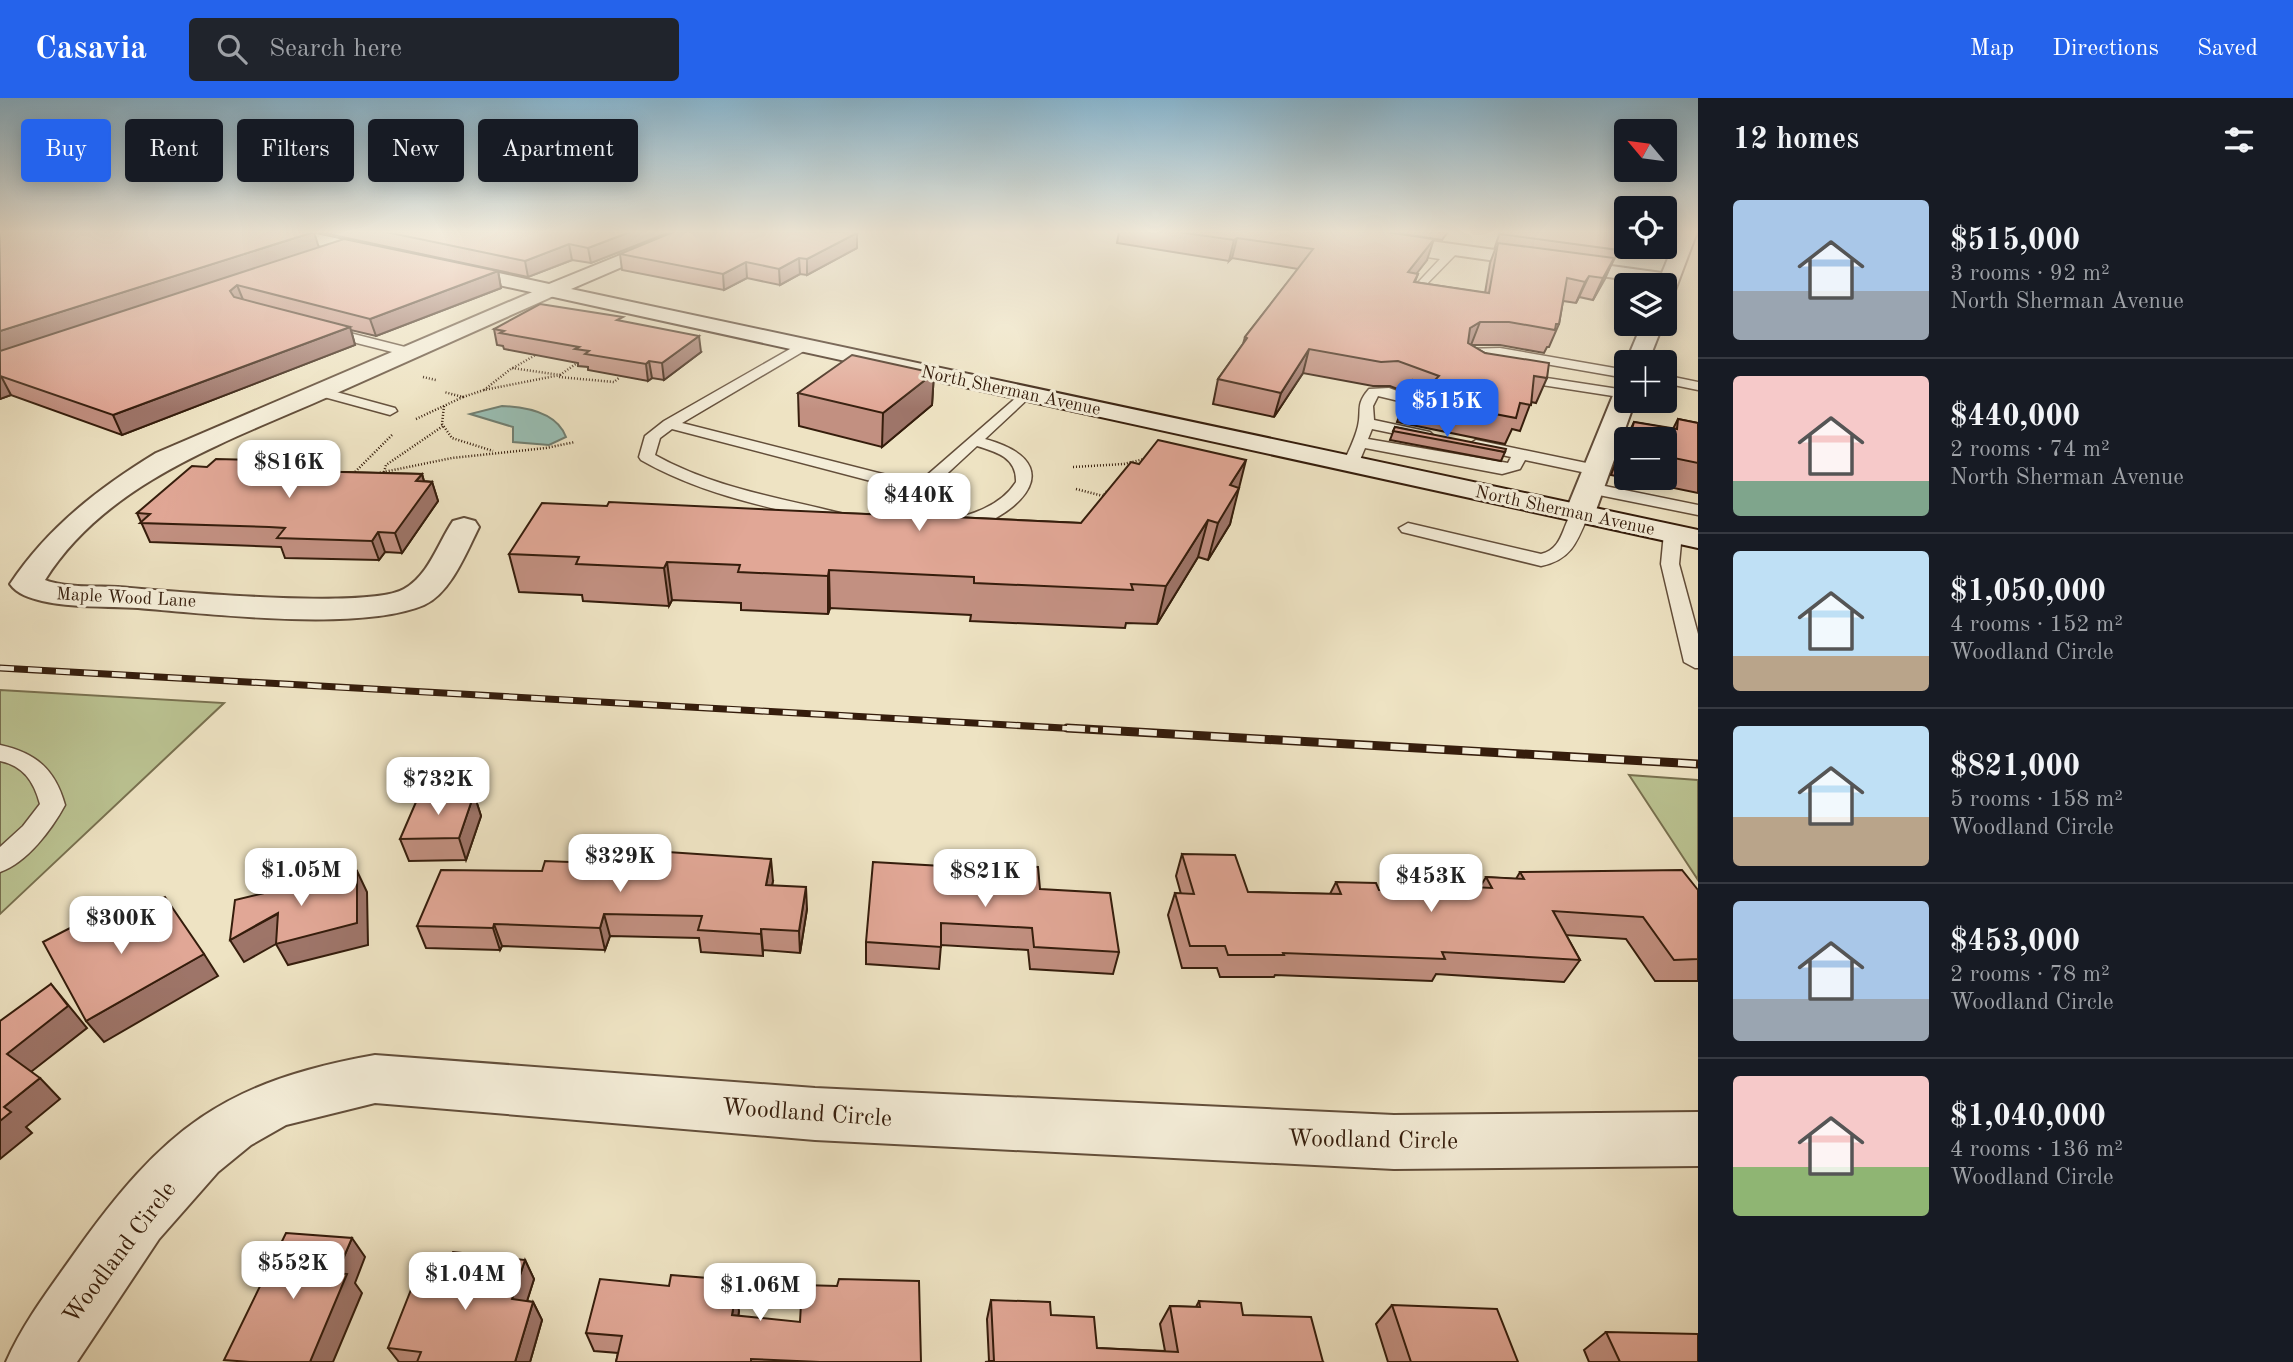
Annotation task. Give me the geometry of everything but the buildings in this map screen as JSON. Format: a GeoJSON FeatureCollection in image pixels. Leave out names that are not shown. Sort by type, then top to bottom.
{"type":"FeatureCollection","features":[{"type":"Feature","properties":{"kind":"street","name":"Maple Wood Lane"},"geometry":{"type":"LineString","coordinates":[[464,527],[446,560],[417,596],[388,607],[328,608],[46,592],[26,584],[34,568],[65,535],[141,474],[187,448],[318,391],[415,364],[549,291]]}},
{"type":"Feature","properties":{"kind":"street","name":"North Sherman Avenue"},"geometry":{"type":"LineString","coordinates":[[556,291],[1026,393],[1356,453],[1589,490],[1686,536]]}},
{"type":"Feature","properties":{"kind":"street"},"geometry":{"type":"LineString","coordinates":[[1589,490],[1618,413]]}},
{"type":"Feature","properties":{"kind":"street","name":"Woodland Circle"},"geometry":{"type":"LineString","coordinates":[[39,1362],[139,1219],[219,1134],[265,1108],[307,1092],[375,1079],[815,1114],[1394,1142],[1698,1139]]}},
{"type":"Feature","properties":{"kind":"lane"},"geometry":{"type":"LineString","coordinates":[[312,327],[415,364]]}},
{"type":"Feature","properties":{"kind":"lane"},"geometry":{"type":"LineString","coordinates":[[804,345],[669,424],[653,436],[647,457],[663,468],[733,491],[854,522]]}},
{"type":"Feature","properties":{"kind":"lane"},"geometry":{"type":"LineString","coordinates":[[1614,372],[1500,352],[1471,352],[1468,366],[1488,373],[1614,391]]}},
{"type":"Feature","properties":{"kind":"lane"},"geometry":{"type":"LineString","coordinates":[[1677,382],[1698,386]]}},
{"type":"Feature","properties":{"kind":"lane"},"geometry":{"type":"LineString","coordinates":[[318,391],[390,411]]}},
{"type":"Feature","properties":{"kind":"lane"},"geometry":{"type":"LineString","coordinates":[[1420,402],[1389,392],[1374,392],[1367,399],[1364,415],[1367,423],[1356,453],[1428,443]]}},
{"type":"Feature","properties":{"kind":"lane"},"geometry":{"type":"LineString","coordinates":[[908,524],[878,521],[922,489],[1026,393]]}},
{"type":"Feature","properties":{"kind":"lane"},"geometry":{"type":"LineString","coordinates":[[1367,423],[1428,443],[1466,451],[1502,470],[1514,466],[1520,454],[1589,490],[1698,510]]}},
{"type":"Feature","properties":{"kind":"lane"},"geometry":{"type":"LineString","coordinates":[[669,424],[922,489]]}},
{"type":"Feature","properties":{"kind":"lane"},"geometry":{"type":"LineString","coordinates":[[932,526],[954,526],[993,513],[1012,500],[1022,486],[1024,472],[1018,459],[1004,449],[976,440]]}},
{"type":"Feature","properties":{"kind":"lane"},"geometry":{"type":"LineString","coordinates":[[1408,528],[1541,560],[1553,559],[1562,554],[1589,490]]}},
{"type":"Feature","properties":{"kind":"lane"},"geometry":{"type":"LineString","coordinates":[[1686,536],[1670,564],[1695,662]]}},
{"type":"Feature","properties":{"kind":"lane"},"geometry":{"type":"LineString","coordinates":[[0,753],[30,765],[47,779],[53,805],[32,833],[0,862]]}},
{"type":"Feature","properties":{"kind":"path"},"geometry":{"type":"LineString","coordinates":[[484,390],[512,368],[539,352]]}},
{"type":"Feature","properties":{"kind":"path"},"geometry":{"type":"LineString","coordinates":[[410,422],[444,405],[484,390],[559,376],[582,359]]}},
{"type":"Feature","properties":{"kind":"path"},"geometry":{"type":"LineString","coordinates":[[415,364],[436,380]]}},
{"type":"Feature","properties":{"kind":"path"},"geometry":{"type":"LineString","coordinates":[[512,368],[614,382],[620,377]]}},
{"type":"Feature","properties":{"kind":"path"},"geometry":{"type":"LineString","coordinates":[[443,392],[463,397]]}},
{"type":"Feature","properties":{"kind":"path"},"geometry":{"type":"LineString","coordinates":[[444,405],[443,426],[452,438],[500,451]]}},
{"type":"Feature","properties":{"kind":"path"},"geometry":{"type":"LineString","coordinates":[[384,472],[386,465],[443,426]]}},
{"type":"Feature","properties":{"kind":"path"},"geometry":{"type":"LineString","coordinates":[[355,480],[344,483],[398,428]]}},
{"type":"Feature","properties":{"kind":"path"},"geometry":{"type":"LineString","coordinates":[[368,476],[500,451],[543,450],[575,442]]}},
{"type":"Feature","properties":{"kind":"path"},"geometry":{"type":"LineString","coordinates":[[1073,467],[1125,466],[1155,456]]}},
{"type":"Feature","properties":{"kind":"path"},"geometry":{"type":"LineString","coordinates":[[1076,489],[1103,495],[1111,486]]}},
{"type":"Feature","properties":{"kind":"green space"},"geometry":{"type":"Polygon","coordinates":[[[0,690],[224,703],[0,914],[0,690]]]}},
{"type":"Feature","properties":{"kind":"green space"},"geometry":{"type":"Polygon","coordinates":[[[1629,775],[1698,780],[1698,880],[1629,775]]]}},
{"type":"Feature","properties":{"kind":"water"},"geometry":{"type":"Polygon","coordinates":[[[502,406],[540,413],[556,422],[566,437],[549,445],[513,442],[513,427],[470,414],[502,406]]]}},
{"type":"Feature","properties":{"kind":"railway"},"geometry":{"type":"LineString","coordinates":[[0,668],[1098,730]]}},
{"type":"Feature","properties":{"kind":"railway"},"geometry":{"type":"LineString","coordinates":[[1067,728],[1698,764]]}}]}
